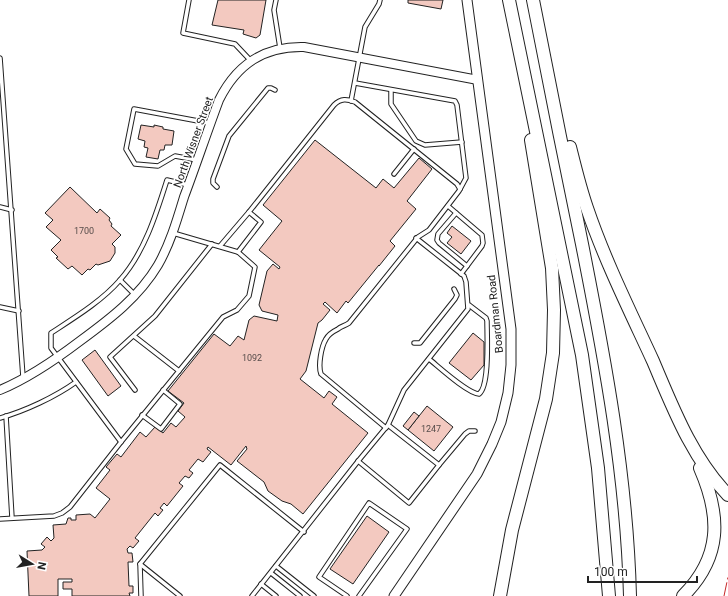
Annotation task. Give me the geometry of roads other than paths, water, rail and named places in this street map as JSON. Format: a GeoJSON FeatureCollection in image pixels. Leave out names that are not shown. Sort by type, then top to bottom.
{"type":"FeatureCollection","features":[{"type":"Feature","properties":{"kind":"highway"},"geometry":{"type":"LineString","coordinates":[[509,0],[577,328],[584,370],[599,481],[608,596]]}},
{"type":"Feature","properties":{"kind":"highway"},"geometry":{"type":"LineString","coordinates":[[533,0],[592,295],[608,383],[622,493],[630,596]]}},
{"type":"Feature","properties":{"kind":"highway"},"geometry":{"type":"LineString","coordinates":[[535,13],[587,209],[612,272],[705,479],[712,501],[715,522],[713,543],[708,562],[697,580],[684,596]]}},
{"type":"Feature","properties":{"kind":"highway"},"geometry":{"type":"LineString","coordinates":[[500,596],[508,548],[517,508],[546,399],[552,366],[554,324],[554,293],[551,261],[533,153],[520,54]]}},
{"type":"Feature","properties":{"kind":"highway"},"geometry":{"type":"LineString","coordinates":[[682,426],[706,469],[728,495]]}},
{"type":"Feature","properties":{"kind":"highway"},"geometry":{"type":"LineString","coordinates":[[504,596],[508,548]]}},
{"type":"Feature","properties":{"kind":"main road","name":"Boardman Road"},"geometry":{"type":"LineString","coordinates":[[394,596],[482,464],[501,422],[510,380],[511,329],[467,0]]}},
{"type":"Feature","properties":{"kind":"street","name":"North Wisner Street"},"geometry":{"type":"LineString","coordinates":[[0,390],[38,371],[58,358],[112,317],[136,295],[145,284],[158,264],[172,232],[219,100],[236,73],[251,61],[261,55],[280,49],[304,47],[478,80]]}},
{"type":"Feature","properties":{"kind":"lane"},"geometry":{"type":"LineString","coordinates":[[189,0],[183,33],[235,44],[251,61]]}},
{"type":"Feature","properties":{"kind":"lane"},"geometry":{"type":"LineString","coordinates":[[276,0],[274,10],[280,49]]}},
{"type":"Feature","properties":{"kind":"lane"},"geometry":{"type":"LineString","coordinates":[[351,100],[365,27],[380,0]]}},
{"type":"Feature","properties":{"kind":"lane"},"geometry":{"type":"LineString","coordinates":[[0,58],[23,378]]}},
{"type":"Feature","properties":{"kind":"lane"},"geometry":{"type":"LineString","coordinates":[[355,83],[455,101],[457,105],[466,178],[460,191],[429,230],[416,238],[349,322],[338,328],[326,339],[319,366],[321,374],[387,427],[439,465]]}},
{"type":"Feature","properties":{"kind":"lane"},"geometry":{"type":"LineString","coordinates":[[217,187],[213,182],[213,179],[229,136],[268,88],[275,90]]}},
{"type":"Feature","properties":{"kind":"lane"},"geometry":{"type":"LineString","coordinates":[[391,90],[391,104],[416,141],[425,145],[462,142]]}},
{"type":"Feature","properties":{"kind":"lane"},"geometry":{"type":"LineString","coordinates":[[220,246],[334,105],[342,99],[351,100],[358,105],[457,184],[460,189]]}},
{"type":"Feature","properties":{"kind":"lane"},"geometry":{"type":"LineString","coordinates":[[197,160],[175,156],[158,166],[135,164],[126,149],[134,109],[210,123]]}},
{"type":"Feature","properties":{"kind":"lane"},"geometry":{"type":"LineString","coordinates":[[0,112],[5,112]]}},
{"type":"Feature","properties":{"kind":"lane"},"geometry":{"type":"LineString","coordinates":[[394,174],[414,149]]}},
{"type":"Feature","properties":{"kind":"lane"},"geometry":{"type":"LineString","coordinates":[[121,442],[51,348],[51,333],[106,293],[120,280],[138,254],[149,232],[167,180],[189,185]]}},
{"type":"Feature","properties":{"kind":"lane"},"geometry":{"type":"LineString","coordinates":[[448,206],[482,235],[482,246],[461,274]]}},
{"type":"Feature","properties":{"kind":"lane"},"geometry":{"type":"LineString","coordinates":[[0,207],[12,210]]}},
{"type":"Feature","properties":{"kind":"lane"},"geometry":{"type":"LineString","coordinates":[[238,252],[261,222],[248,212]]}},
{"type":"Feature","properties":{"kind":"lane"},"geometry":{"type":"LineString","coordinates":[[456,213],[438,234],[437,240],[467,266]]}},
{"type":"Feature","properties":{"kind":"lane"},"geometry":{"type":"LineString","coordinates":[[0,519],[54,516],[62,513],[74,502],[142,415],[223,317],[237,310],[249,296],[255,267],[238,252],[172,232]]}},
{"type":"Feature","properties":{"kind":"lane"},"geometry":{"type":"LineString","coordinates":[[252,596],[304,532],[358,461],[387,427],[404,390],[466,312],[469,305],[466,280],[461,274],[416,238]]}},
{"type":"Feature","properties":{"kind":"lane"},"geometry":{"type":"LineString","coordinates":[[135,390],[110,357],[155,316],[212,244]]}},
{"type":"Feature","properties":{"kind":"lane"},"geometry":{"type":"LineString","coordinates":[[120,280],[136,295]]}},
{"type":"Feature","properties":{"kind":"lane"},"geometry":{"type":"LineString","coordinates":[[414,343],[420,343],[455,299],[457,293],[454,290]]}},
{"type":"Feature","properties":{"kind":"lane"},"geometry":{"type":"LineString","coordinates":[[429,359],[451,378],[476,394],[481,393],[484,387],[487,370],[487,321],[486,318],[469,305]]}},
{"type":"Feature","properties":{"kind":"lane"},"geometry":{"type":"LineString","coordinates":[[0,307],[18,311]]}},
{"type":"Feature","properties":{"kind":"lane"},"geometry":{"type":"LineString","coordinates":[[134,336],[179,371]]}},
{"type":"Feature","properties":{"kind":"lane"},"geometry":{"type":"LineString","coordinates":[[0,418],[62,392],[76,382]]}},
{"type":"Feature","properties":{"kind":"lane"},"geometry":{"type":"LineString","coordinates":[[142,415],[161,428],[180,404],[163,390]]}},
{"type":"Feature","properties":{"kind":"lane"},"geometry":{"type":"LineString","coordinates":[[6,416],[12,518]]}},
{"type":"Feature","properties":{"kind":"lane"},"geometry":{"type":"LineString","coordinates":[[358,461],[409,502],[465,434],[469,431],[475,431]]}},
{"type":"Feature","properties":{"kind":"lane"},"geometry":{"type":"LineString","coordinates":[[141,596],[140,564],[220,465],[304,532]]}},
{"type":"Feature","properties":{"kind":"lane"},"geometry":{"type":"LineString","coordinates":[[347,596],[319,577],[370,503],[407,529],[359,596]]}},
{"type":"Feature","properties":{"kind":"lane"},"geometry":{"type":"LineString","coordinates":[[140,564],[180,596]]}},
{"type":"Feature","properties":{"kind":"lane"},"geometry":{"type":"LineString","coordinates":[[276,566],[314,596]]}},
{"type":"Feature","properties":{"kind":"lane"},"geometry":{"type":"LineString","coordinates":[[271,573],[300,596]]}},
{"type":"Feature","properties":{"kind":"lane"},"geometry":{"type":"LineString","coordinates":[[262,584],[276,596]]}}]}
